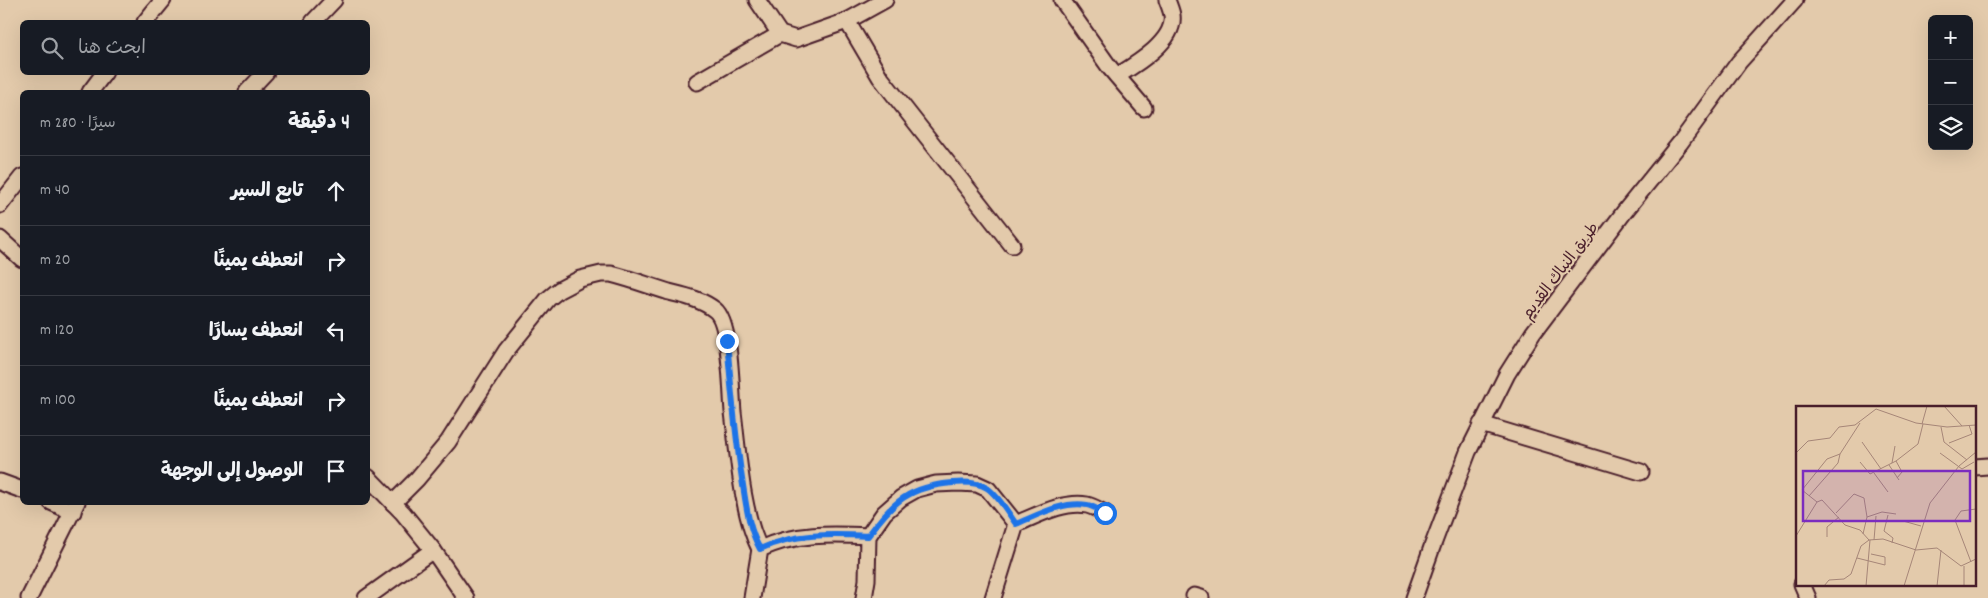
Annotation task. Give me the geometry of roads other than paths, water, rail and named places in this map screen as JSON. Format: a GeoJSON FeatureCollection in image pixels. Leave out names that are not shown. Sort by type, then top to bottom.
{"type":"FeatureCollection","features":[{"type":"Feature","properties":{"kind":"street"},"geometry":{"type":"LineString","coordinates":[[147,20],[163,0]]}},
{"type":"Feature","properties":{"kind":"street"},"geometry":{"type":"LineString","coordinates":[[315,20],[334,0]]}},
{"type":"Feature","properties":{"kind":"street"},"geometry":{"type":"LineString","coordinates":[[757,0],[780,34],[796,39],[847,21],[885,0]]}},
{"type":"Feature","properties":{"kind":"street"},"geometry":{"type":"LineString","coordinates":[[1062,0],[1117,76],[1144,108]]}},
{"type":"Feature","properties":{"kind":"street"},"geometry":{"type":"LineString","coordinates":[[1117,76],[1160,45],[1170,30],[1172,16],[1167,0]]}},
{"type":"Feature","properties":{"kind":"street","name":"طريق النباك القديم"},"geometry":{"type":"LineString","coordinates":[[1414,598],[1453,488],[1481,424],[1507,374],[1534,333],[1625,211],[1680,142],[1738,62],[1795,0]]}},
{"type":"Feature","properties":{"kind":"street"},"geometry":{"type":"LineString","coordinates":[[847,21],[880,77],[1012,245]]}},
{"type":"Feature","properties":{"kind":"street"},"geometry":{"type":"LineString","coordinates":[[697,82],[780,34]]}},
{"type":"Feature","properties":{"kind":"street"},"geometry":{"type":"LineString","coordinates":[[92,90],[104,75]]}},
{"type":"Feature","properties":{"kind":"street"},"geometry":{"type":"LineString","coordinates":[[249,90],[263,75]]}},
{"type":"Feature","properties":{"kind":"street"},"geometry":{"type":"LineString","coordinates":[[0,205],[20,180]]}},
{"type":"Feature","properties":{"kind":"street"},"geometry":{"type":"LineString","coordinates":[[0,239],[20,257]]}},
{"type":"Feature","properties":{"kind":"street"},"geometry":{"type":"LineString","coordinates":[[393,503],[417,479],[448,442],[506,351],[548,299],[580,278],[611,274],[699,300],[716,310],[723,322],[727,341],[733,411],[744,492],[752,534],[760,549],[752,598]]}},
{"type":"Feature","properties":{"kind":"street"},"geometry":{"type":"LineString","coordinates":[[1481,424],[1641,472]]}},
{"type":"Feature","properties":{"kind":"street"},"geometry":{"type":"LineString","coordinates":[[370,479],[433,550],[466,598]]}},
{"type":"Feature","properties":{"kind":"street"},"geometry":{"type":"LineString","coordinates":[[0,482],[20,489]]}},
{"type":"Feature","properties":{"kind":"street"},"geometry":{"type":"LineString","coordinates":[[864,598],[867,580],[868,536],[884,513],[902,498],[917,489],[936,484],[978,484],[988,489],[1016,524]]}},
{"type":"Feature","properties":{"kind":"street"},"geometry":{"type":"LineString","coordinates":[[1016,524],[1052,509],[1066,507],[1088,505],[1105,513]]}},
{"type":"Feature","properties":{"kind":"street"},"geometry":{"type":"LineString","coordinates":[[29,598],[75,507]]}},
{"type":"Feature","properties":{"kind":"street"},"geometry":{"type":"LineString","coordinates":[[993,598],[1016,524]]}},
{"type":"Feature","properties":{"kind":"street"},"geometry":{"type":"LineString","coordinates":[[760,549],[782,541],[829,534],[868,536]]}},
{"type":"Feature","properties":{"kind":"street"},"geometry":{"type":"LineString","coordinates":[[366,598],[433,550]]}},
{"type":"Feature","properties":{"kind":"street"},"geometry":{"type":"LineString","coordinates":[[1803,586],[1808,598]]}}]}
